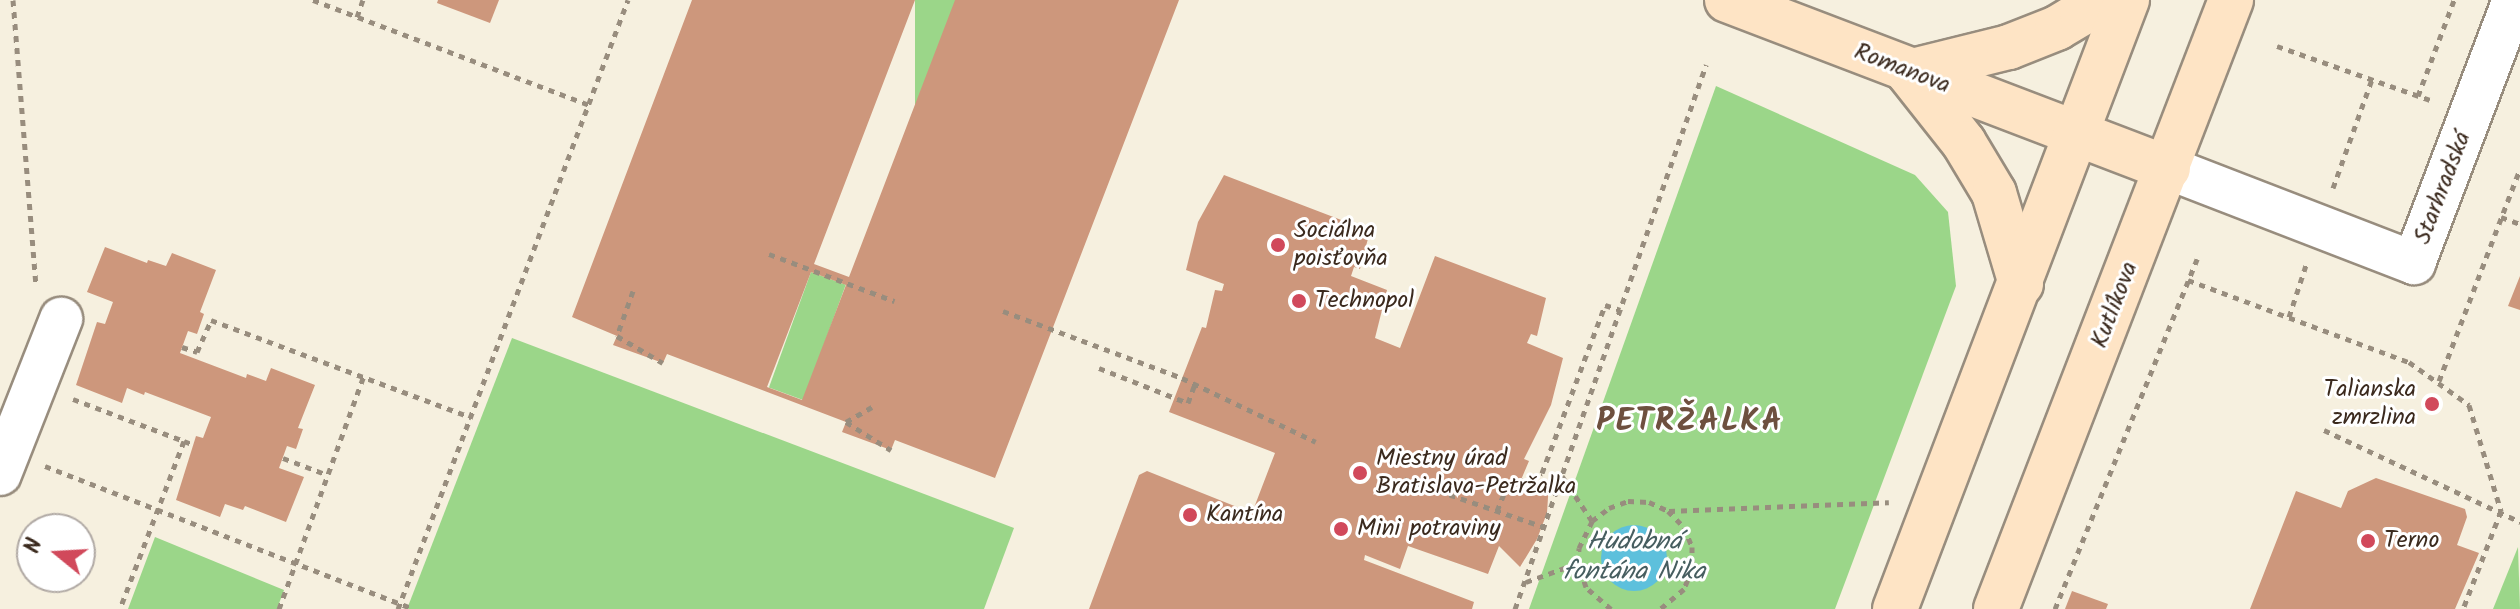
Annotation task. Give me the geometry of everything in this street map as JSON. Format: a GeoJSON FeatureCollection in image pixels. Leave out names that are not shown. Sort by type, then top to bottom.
{"type":"FeatureCollection","features":[{"type":"Feature","properties":{"kind":"main road","name":"Romanova"},"geometry":{"type":"LineString","coordinates":[[1727,0],[1908,72],[2168,168]]}},
{"type":"Feature","properties":{"kind":"main road"},"geometry":{"type":"LineString","coordinates":[[2021,284],[1994,193],[1964,143],[1908,72],[2009,47],[2057,28],[2082,13],[2093,0]]}},
{"type":"Feature","properties":{"kind":"main road"},"geometry":{"type":"LineString","coordinates":[[1895,609],[2127,0]]}},
{"type":"Feature","properties":{"kind":"main road","name":"Kutlíkova"},"geometry":{"type":"LineString","coordinates":[[1996,609],[2231,0]]}},
{"type":"Feature","properties":{"kind":"street","name":"Starhradská"},"geometry":{"type":"LineString","coordinates":[[2168,168],[2414,263],[2509,47],[2514,0]]}},
{"type":"Feature","properties":{"kind":"street"},"geometry":{"type":"LineString","coordinates":[[4,463],[61,319]]}},
{"type":"Feature","properties":{"kind":"path"},"geometry":{"type":"LineString","coordinates":[[13,0],[38,312],[61,319]]}},
{"type":"Feature","properties":{"kind":"path"},"geometry":{"type":"LineString","coordinates":[[313,0],[589,105]]}},
{"type":"Feature","properties":{"kind":"path"},"geometry":{"type":"LineString","coordinates":[[357,17],[363,0]]}},
{"type":"Feature","properties":{"kind":"path"},"geometry":{"type":"LineString","coordinates":[[399,606],[628,0]]}},
{"type":"Feature","properties":{"kind":"path"},"geometry":{"type":"LineString","coordinates":[[2418,96],[2454,0]]}},
{"type":"Feature","properties":{"kind":"path"},"geometry":{"type":"LineString","coordinates":[[2277,46],[2433,101]]}},
{"type":"Feature","properties":{"kind":"path"},"geometry":{"type":"LineString","coordinates":[[1515,609],[1706,65]]}},
{"type":"Feature","properties":{"kind":"path"},"geometry":{"type":"LineString","coordinates":[[2439,381],[2520,169]]}},
{"type":"Feature","properties":{"kind":"path"},"geometry":{"type":"LineString","coordinates":[[2501,217],[2520,224]]}},
{"type":"Feature","properties":{"kind":"path"},"geometry":{"type":"LineString","coordinates":[[769,254],[894,301]]}},
{"type":"Feature","properties":{"kind":"path"},"geometry":{"type":"LineString","coordinates":[[2055,609],[2197,259]]}},
{"type":"Feature","properties":{"kind":"path"},"geometry":{"type":"LineString","coordinates":[[2188,280],[2409,362],[2469,405],[2501,511],[2463,609]]}},
{"type":"Feature","properties":{"kind":"path"},"geometry":{"type":"LineString","coordinates":[[633,291],[617,336],[663,363]]}},
{"type":"Feature","properties":{"kind":"path"},"geometry":{"type":"LineString","coordinates":[[1497,511],[1507,486],[1542,473],[1605,305],[1620,310]]}},
{"type":"Feature","properties":{"kind":"path"},"geometry":{"type":"LineString","coordinates":[[1003,311],[1182,378],[1316,442]]}},
{"type":"Feature","properties":{"kind":"path"},"geometry":{"type":"LineString","coordinates":[[182,347],[197,352],[211,320],[471,417]]}},
{"type":"Feature","properties":{"kind":"path"},"geometry":{"type":"LineString","coordinates":[[1099,368],[1188,403],[1195,384]]}},
{"type":"Feature","properties":{"kind":"path"},"geometry":{"type":"LineString","coordinates":[[279,609],[364,376]]}},
{"type":"Feature","properties":{"kind":"path"},"geometry":{"type":"LineString","coordinates":[[34,385],[192,444]]}},
{"type":"Feature","properties":{"kind":"path"},"geometry":{"type":"LineString","coordinates":[[872,407],[846,422],[891,450]]}},
{"type":"Feature","properties":{"kind":"path"},"geometry":{"type":"LineString","coordinates":[[2324,430],[2520,522]]}},
{"type":"Feature","properties":{"kind":"path"},"geometry":{"type":"LineString","coordinates":[[120,609],[184,441]]}},
{"type":"Feature","properties":{"kind":"path"},"geometry":{"type":"LineString","coordinates":[[283,458],[328,475]]}},
{"type":"Feature","properties":{"kind":"path"},"geometry":{"type":"LineString","coordinates":[[4,463],[159,510],[399,606],[414,609]]}},
{"type":"Feature","properties":{"kind":"path"},"geometry":{"type":"LineString","coordinates":[[1562,476],[1592,521]]}},
{"type":"Feature","properties":{"kind":"path"},"geometry":{"type":"LineString","coordinates":[[1404,479],[1544,527]]}},
{"type":"Feature","properties":{"kind":"path"},"geometry":{"type":"LineString","coordinates":[[1611,609],[1586,587],[1578,563],[1579,548],[1592,521],[1609,508],[1628,501],[1649,502],[1668,511],[1684,527],[1692,547],[1692,569],[1684,589],[1660,609]]}},
{"type":"Feature","properties":{"kind":"path"},"geometry":{"type":"LineString","coordinates":[[1668,511],[1889,502]]}},
{"type":"Feature","properties":{"kind":"path"},"geometry":{"type":"LineString","coordinates":[[1525,582],[1578,563]]}},
{"type":"Feature","properties":{"kind":"green space"},"geometry":{"type":"Polygon","coordinates":[[[915,0],[955,0],[955,283],[915,283],[915,0]]]}},
{"type":"Feature","properties":{"kind":"green space"},"geometry":{"type":"Polygon","coordinates":[[[1716,86],[1915,175],[1948,212],[1956,286],[1835,609],[1529,609],[1716,86]]]}},
{"type":"Feature","properties":{"kind":"green space"},"geometry":{"type":"Polygon","coordinates":[[[811,272],[846,285],[804,400],[769,388],[811,272]]]}},
{"type":"Feature","properties":{"kind":"green space"},"geometry":{"type":"Polygon","coordinates":[[[512,338],[1014,528],[984,609],[407,609],[512,338]]]}},
{"type":"Feature","properties":{"kind":"green space"},"geometry":{"type":"Polygon","coordinates":[[[155,537],[284,590],[277,609],[128,609],[155,537]]]}},
{"type":"Feature","properties":{"kind":"green space"},"geometry":{"type":"Polygon","coordinates":[[[2518,547],[2520,609],[2493,609],[2518,547]]]}},
{"type":"Feature","properties":{"kind":"water","name":"Hudobná fontána Nika"},"geometry":{"type":"Polygon","coordinates":[[[1634,525],[1647,527],[1662,540],[1667,558],[1665,571],[1652,586],[1634,591],[1621,589],[1606,576],[1601,558],[1603,545],[1616,530],[1634,525]]]}},
{"type":"Feature","properties":{"kind":"building"},"geometry":{"type":"Polygon","coordinates":[[[438,0],[499,0],[490,23],[437,3],[438,0]]]}},
{"type":"Feature","properties":{"kind":"building"},"geometry":{"type":"Polygon","coordinates":[[[692,0],[915,0],[814,264],[849,277],[955,0],[1179,0],[995,478],[895,440],[891,450],[842,432],[846,422],[667,354],[663,363],[613,345],[617,336],[572,317],[692,0]],[[811,272],[767,387],[802,400],[846,285],[811,272]]]}},
{"type":"Feature","properties":{"kind":"building"},"geometry":{"type":"Polygon","coordinates":[[[1224,175],[1370,231],[1360,269],[1354,267],[1351,276],[1387,290],[1375,338],[1400,348],[1435,256],[1546,298],[1537,336],[1531,334],[1527,343],[1563,358],[1551,405],[1524,459],[1529,461],[1518,487],[1549,482],[1547,513],[1537,539],[1520,567],[1499,546],[1488,574],[1408,546],[1400,569],[1365,555],[1364,560],[1474,602],[1472,609],[1089,609],[1139,475],[1147,471],[1252,513],[1275,453],[1169,412],[1202,327],[1206,328],[1215,290],[1222,291],[1224,284],[1186,270],[1198,222],[1224,175]]]}},
{"type":"Feature","properties":{"kind":"building"},"geometry":{"type":"Polygon","coordinates":[[[105,247],[147,263],[148,260],[166,266],[172,253],[216,270],[200,312],[204,314],[197,334],[188,331],[180,353],[246,378],[247,374],[266,381],[271,368],[315,385],[298,428],[303,429],[296,449],[287,446],[279,468],[304,477],[286,522],[245,506],[243,510],[225,504],[220,517],[176,500],[196,436],[203,438],[211,417],[145,392],[144,395],[127,388],[122,403],[76,385],[97,322],[105,324],[113,302],[87,292],[105,247]]]}},
{"type":"Feature","properties":{"kind":"building"},"geometry":{"type":"Polygon","coordinates":[[[2520,276],[2520,310],[2508,306],[2520,276]]]}},
{"type":"Feature","properties":{"kind":"building","name":"Terno"},"geometry":{"type":"Polygon","coordinates":[[[2376,478],[2465,509],[2467,517],[2457,545],[2479,553],[2455,609],[2250,609],[2296,491],[2341,508],[2348,491],[2376,478]]]}},
{"type":"Feature","properties":{"kind":"building"},"geometry":{"type":"Polygon","coordinates":[[[2072,591],[2108,604],[2106,609],[2065,609],[2072,591]]]}},
{"type":"Feature","properties":{"kind":"place","name":"Sociálna poisťovňa"},"geometry":{"type":"Point","coordinates":[1278,245]}},
{"type":"Feature","properties":{"kind":"place","name":"Technopol"},"geometry":{"type":"Point","coordinates":[1299,301]}},
{"type":"Feature","properties":{"kind":"place","name":"Talianska zmrzlina"},"geometry":{"type":"Point","coordinates":[2432,404]}},
{"type":"Feature","properties":{"kind":"place","name":"Miestny úrad Bratislava-Petržalka"},"geometry":{"type":"Point","coordinates":[1360,473]}},
{"type":"Feature","properties":{"kind":"place","name":"Kantína"},"geometry":{"type":"Point","coordinates":[1190,515]}},
{"type":"Feature","properties":{"kind":"place","name":"Mini potraviny"},"geometry":{"type":"Point","coordinates":[1341,529]}},
{"type":"Feature","properties":{"kind":"place","name":"Terno"},"geometry":{"type":"Point","coordinates":[2368,541]}},
{"type":"Feature","properties":{"kind":"district","name":"PETRŽALKA"},"geometry":{"type":"Point","coordinates":[1690,422]}}]}
